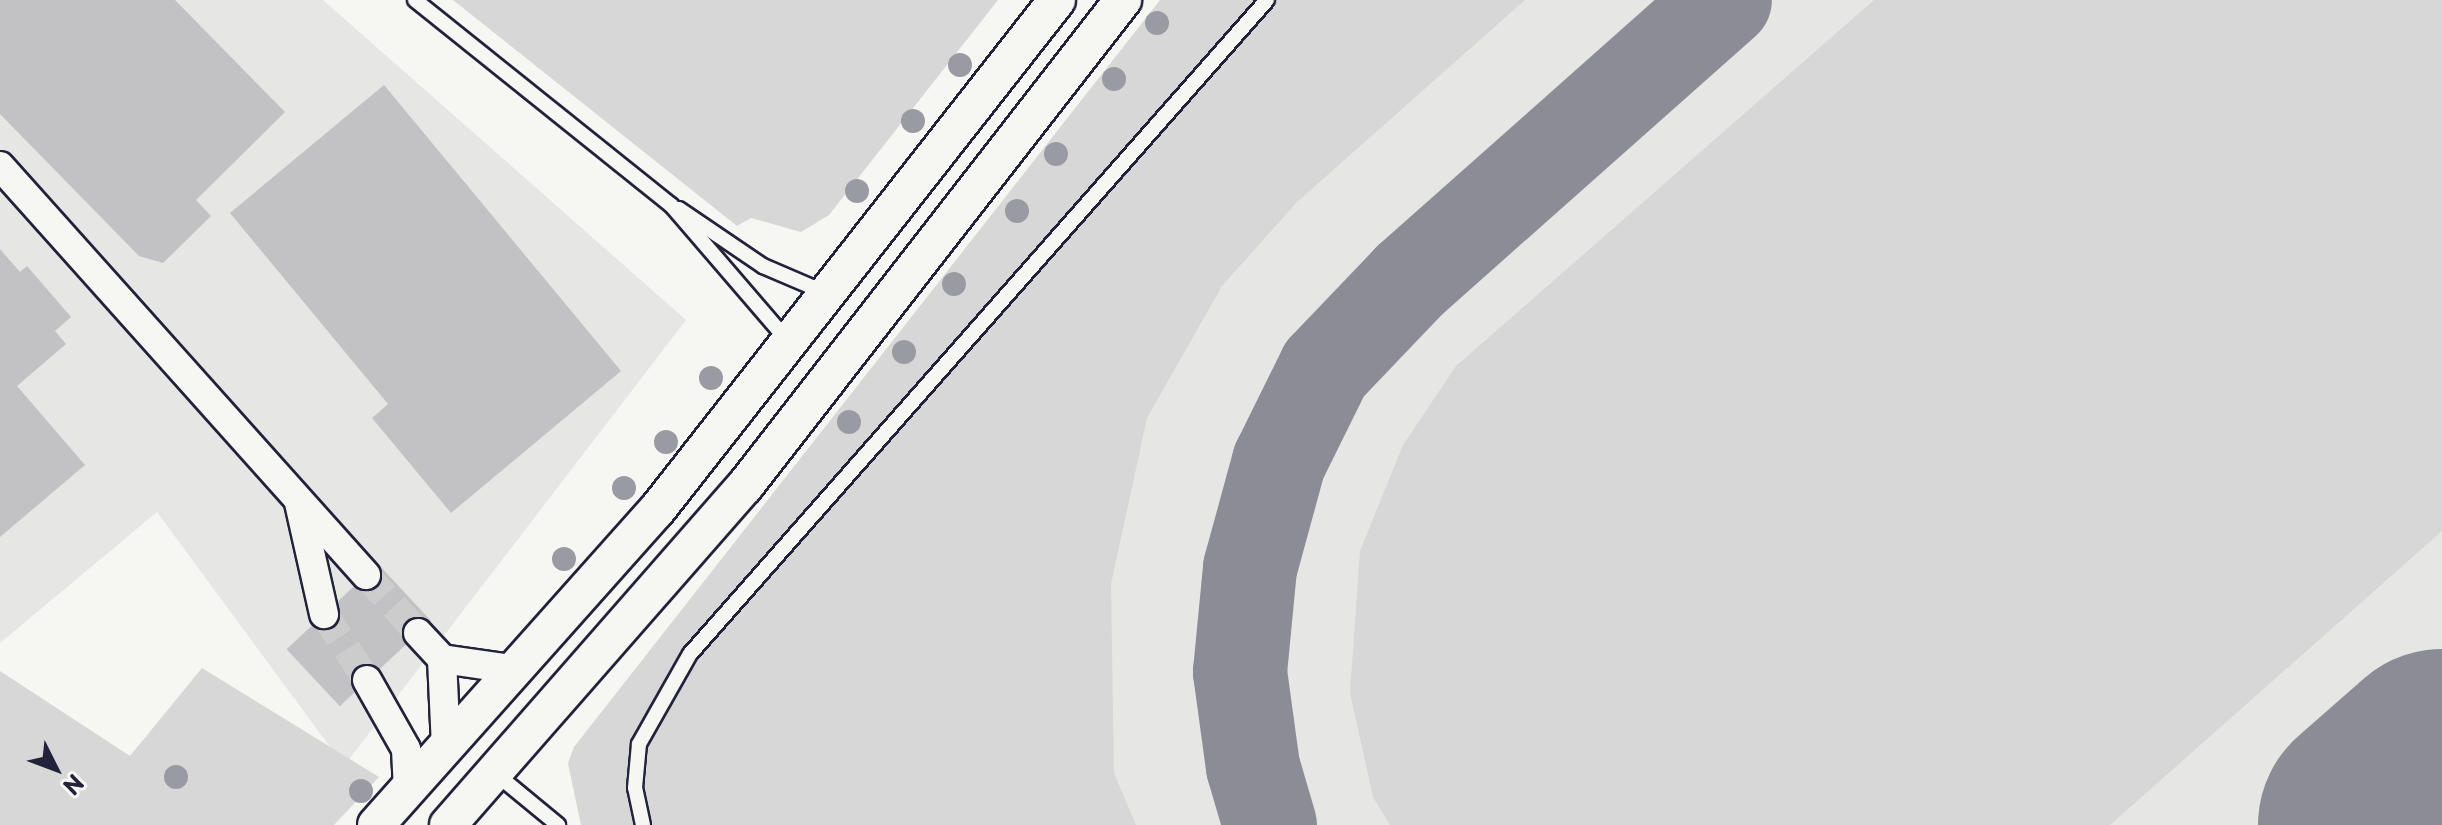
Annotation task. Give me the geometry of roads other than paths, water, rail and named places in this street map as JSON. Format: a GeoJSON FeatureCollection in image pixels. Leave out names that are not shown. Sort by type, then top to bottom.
{"type":"FeatureCollection","features":[{"type":"Feature","properties":{"kind":"street"},"geometry":{"type":"LineString","coordinates":[[376,825],[517,670],[790,343],[1057,0]]}},
{"type":"Feature","properties":{"kind":"street"},"geometry":{"type":"LineString","coordinates":[[448,825],[700,540],[1123,0]]}},
{"type":"Feature","properties":{"kind":"street"},"geometry":{"type":"LineString","coordinates":[[0,166],[366,575]]}},
{"type":"Feature","properties":{"kind":"street"},"geometry":{"type":"LineString","coordinates":[[829,294],[870,325]]}},
{"type":"Feature","properties":{"kind":"street"},"geometry":{"type":"LineString","coordinates":[[790,343],[832,373]]}},
{"type":"Feature","properties":{"kind":"street"},"geometry":{"type":"LineString","coordinates":[[299,502],[324,614]]}},
{"type":"Feature","properties":{"kind":"street"},"geometry":{"type":"LineString","coordinates":[[418,633],[442,659],[517,670]]}},
{"type":"Feature","properties":{"kind":"street"},"geometry":{"type":"LineString","coordinates":[[442,659],[446,748]]}},
{"type":"Feature","properties":{"kind":"street"},"geometry":{"type":"LineString","coordinates":[[367,680],[406,749],[408,791]]}},
{"type":"Feature","properties":{"kind":"lane"},"geometry":{"type":"LineString","coordinates":[[415,0],[671,205],[763,266],[829,294]]}},
{"type":"Feature","properties":{"kind":"lane"},"geometry":{"type":"LineString","coordinates":[[643,825],[635,788],[639,744],[690,654],[1267,0]]}},
{"type":"Feature","properties":{"kind":"lane"},"geometry":{"type":"LineString","coordinates":[[671,205],[790,343]]}},
{"type":"Feature","properties":{"kind":"lane"},"geometry":{"type":"LineString","coordinates":[[495,773],[558,825]]}},
{"type":"Feature","properties":{"kind":"tunnel"},"geometry":{"type":"LineString","coordinates":[[366,575],[418,633]]}},
{"type":"Feature","properties":{"kind":"tunnel"},"geometry":{"type":"LineString","coordinates":[[324,614],[367,680]]}}]}
